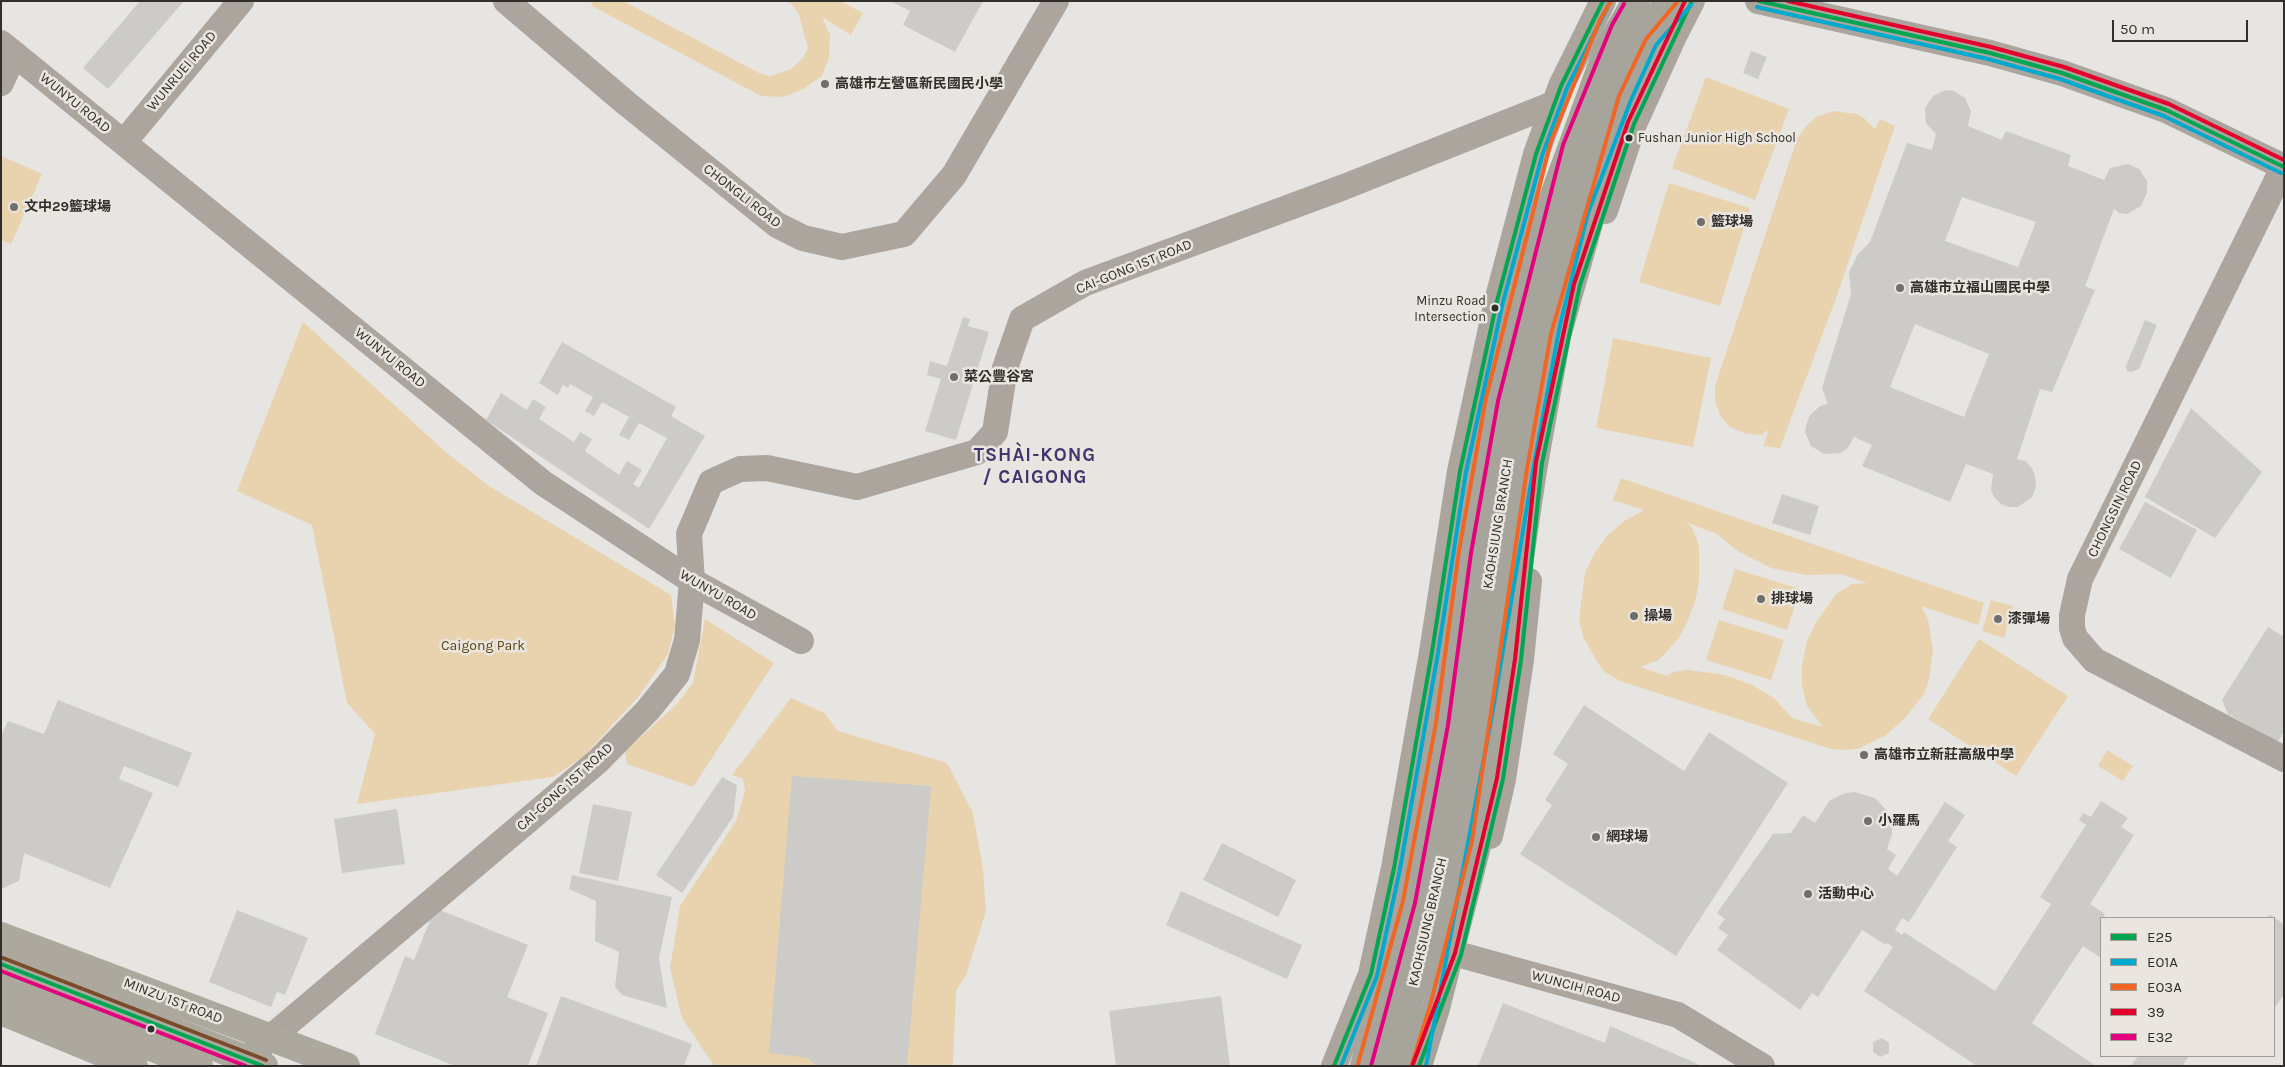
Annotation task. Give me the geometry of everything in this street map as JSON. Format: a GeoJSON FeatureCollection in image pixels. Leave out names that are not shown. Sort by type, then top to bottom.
{"type":"FeatureCollection","features":[{"type":"Feature","properties":{"kind":"highway"},"geometry":{"type":"LineString","coordinates":[[1525,274],[1557,143],[1606,22],[1619,1]]}},
{"type":"Feature","properties":{"kind":"highway","name":"KAOHSIUNG BRANCH"},"geometry":{"type":"LineString","coordinates":[[1364,1066],[1409,902],[1442,724],[1464,552],[1492,400],[1525,274],[1607,51],[1636,1]]}},
{"type":"Feature","properties":{"kind":"highway","name":"KAOHSIUNG BRANCH"},"geometry":{"type":"LineString","coordinates":[[1391,1066],[1435,902],[1469,724],[1493,549],[1518,408],[1546,285],[1630,63],[1668,1]]}},
{"type":"Feature","properties":{"kind":"highway"},"geometry":{"type":"LineString","coordinates":[[1420,1062],[1436,1008],[1478,842],[1532,470],[1557,336],[1625,98]]}},
{"type":"Feature","properties":{"kind":"main road","name":"MINZU 1ST ROAD"},"geometry":{"type":"LineString","coordinates":[[1,936],[346,1066]]}},
{"type":"Feature","properties":{"kind":"main road","name":"MINZU 1ST ROAD"},"geometry":{"type":"LineString","coordinates":[[1,964],[248,1064]]}},
{"type":"Feature","properties":{"kind":"main road"},"geometry":{"type":"LineString","coordinates":[[81,996],[92,970]]}},
{"type":"Feature","properties":{"kind":"main road"},"geometry":{"type":"LineString","coordinates":[[1,988],[199,1066]]}},
{"type":"Feature","properties":{"kind":"main road"},"geometry":{"type":"LineString","coordinates":[[1,1011],[134,1066]]}},
{"type":"Feature","properties":{"kind":"street","name":"WUNRUEI ROAD"},"geometry":{"type":"LineString","coordinates":[[124,142],[241,1]]}},
{"type":"Feature","properties":{"kind":"street","name":"CHONGLI ROAD"},"geometry":{"type":"LineString","coordinates":[[506,1],[626,103],[777,225],[803,238],[842,247],[904,234],[954,175],[1056,1]]}},
{"type":"Feature","properties":{"kind":"street"},"geometry":{"type":"LineString","coordinates":[[1334,1066],[1370,974],[1380,934],[1415,755],[1460,471],[1498,301],[1536,154],[1554,104],[1603,1]]}},
{"type":"Feature","properties":{"kind":"street"},"geometry":{"type":"LineString","coordinates":[[1451,952],[1487,710],[1527,467],[1554,324],[1582,211],[1625,98],[1651,42],[1686,1]]}},
{"type":"Feature","properties":{"kind":"street"},"geometry":{"type":"LineString","coordinates":[[1420,1062],[1503,779],[1520,660],[1542,463],[1580,285],[1634,124],[1692,1]]}},
{"type":"Feature","properties":{"kind":"street"},"geometry":{"type":"LineString","coordinates":[[1758,1],[1990,54],[2062,73],[2166,110],[2284,167]]}},
{"type":"Feature","properties":{"kind":"street","name":"WUNYU ROAD"},"geometry":{"type":"LineString","coordinates":[[8,48],[543,483],[692,581],[801,641]]}},
{"type":"Feature","properties":{"kind":"street"},"geometry":{"type":"LineString","coordinates":[[1,83],[8,48]]}},
{"type":"Feature","properties":{"kind":"street","name":"CAI-GONG 1ST ROAD"},"geometry":{"type":"LineString","coordinates":[[248,1064],[272,1038],[598,761],[648,710],[677,674],[687,640],[692,581],[689,534],[711,482],[740,469],[768,468],[857,487],[977,452],[995,432],[1006,368],[1022,319],[1085,283],[1344,187],[1554,104]]}},
{"type":"Feature","properties":{"kind":"street","name":"CHONGSIN ROAD"},"geometry":{"type":"LineString","coordinates":[[2284,167],[2080,579],[2072,615],[2072,628],[2075,638],[2094,660],[2284,759]]}},
{"type":"Feature","properties":{"kind":"street","name":"WUNCIH ROAD"},"geometry":{"type":"LineString","coordinates":[[1380,934],[1678,1015],[1762,1066]]}},
{"type":"Feature","properties":{"kind":"green space"},"geometry":{"type":"Polygon","coordinates":[[[591,1],[623,1],[761,74],[771,76],[791,69],[803,58],[808,48],[799,15],[792,4],[786,1],[840,1],[863,13],[851,35],[822,17],[830,35],[829,58],[822,76],[805,88],[784,97],[761,96],[592,6],[591,1]]]}},
{"type":"Feature","properties":{"kind":"green space"},"geometry":{"type":"Polygon","coordinates":[[[1706,77],[1789,109],[1755,200],[1672,168],[1706,77]]]}},
{"type":"Feature","properties":{"kind":"green space"},"geometry":{"type":"Polygon","coordinates":[[[1833,111],[1857,114],[1875,129],[1880,119],[1895,126],[1835,301],[1780,448],[1763,446],[1769,430],[1760,435],[1744,433],[1730,427],[1721,417],[1715,401],[1715,386],[1797,139],[1807,125],[1816,117],[1833,111]]]}},
{"type":"Feature","properties":{"kind":"green space","name":"文中29籃球場"},"geometry":{"type":"Polygon","coordinates":[[[1,156],[42,174],[11,244],[1,240],[1,156]]]}},
{"type":"Feature","properties":{"kind":"green space"},"geometry":{"type":"Polygon","coordinates":[[[1669,183],[1750,208],[1720,306],[1639,282],[1669,183]]]}},
{"type":"Feature","properties":{"kind":"green space","name":"Caigong Park"},"geometry":{"type":"Polygon","coordinates":[[[303,322],[448,454],[489,486],[671,595],[675,625],[668,654],[639,696],[583,757],[553,777],[357,804],[375,734],[347,703],[312,525],[237,491],[303,322]]]}},
{"type":"Feature","properties":{"kind":"green space"},"geometry":{"type":"Polygon","coordinates":[[[1613,338],[1711,358],[1693,447],[1596,428],[1613,338]]]}},
{"type":"Feature","properties":{"kind":"green space","name":"操場"},"geometry":{"type":"Polygon","coordinates":[[[1621,478],[1984,603],[1978,625],[1921,606],[1928,619],[1933,650],[1929,680],[1924,694],[1905,718],[1886,735],[1860,748],[1846,750],[1831,749],[1620,681],[1603,671],[1583,637],[1579,619],[1585,573],[1594,554],[1607,536],[1624,521],[1644,510],[1613,500],[1621,478]],[[1685,522],[1692,527],[1699,545],[1699,583],[1695,602],[1678,639],[1659,660],[1640,667],[1667,676],[1673,672],[1688,670],[1725,675],[1752,685],[1774,698],[1792,718],[1823,727],[1807,706],[1802,686],[1802,665],[1807,641],[1816,622],[1836,594],[1852,584],[1867,583],[1841,574],[1806,575],[1771,568],[1739,552],[1717,534],[1685,522]]]}},
{"type":"Feature","properties":{"kind":"green space","name":"排球場"},"geometry":{"type":"Polygon","coordinates":[[[1735,569],[1800,589],[1787,630],[1722,609],[1735,569]]]}},
{"type":"Feature","properties":{"kind":"green space","name":"漆彈場"},"geometry":{"type":"Polygon","coordinates":[[[1991,600],[2013,606],[2004,638],[1982,631],[1991,600]]]}},
{"type":"Feature","properties":{"kind":"green space"},"geometry":{"type":"Polygon","coordinates":[[[705,619],[774,663],[693,787],[627,764],[625,751],[678,703],[693,683],[705,619]]]}},
{"type":"Feature","properties":{"kind":"green space","name":"排球場"},"geometry":{"type":"Polygon","coordinates":[[[1719,620],[1784,640],[1771,680],[1706,660],[1719,620]]]}},
{"type":"Feature","properties":{"kind":"green space"},"geometry":{"type":"Polygon","coordinates":[[[1979,639],[2068,696],[2016,776],[1928,719],[1979,639]]]}},
{"type":"Feature","properties":{"kind":"green space"},"geometry":{"type":"Polygon","coordinates":[[[791,698],[824,713],[838,731],[947,763],[973,813],[983,869],[986,911],[966,975],[956,991],[953,1066],[714,1066],[682,1018],[670,968],[680,906],[736,821],[745,791],[743,779],[732,775],[791,698]]]}},
{"type":"Feature","properties":{"kind":"green space"},"geometry":{"type":"Polygon","coordinates":[[[2107,750],[2133,766],[2123,781],[2098,766],[2107,750]]]}},
{"type":"Feature","properties":{"kind":"building"},"geometry":{"type":"Polygon","coordinates":[[[140,1],[184,1],[108,89],[83,68],[140,1]]]}},
{"type":"Feature","properties":{"kind":"building"},"geometry":{"type":"Polygon","coordinates":[[[890,1],[983,1],[955,52],[903,25],[910,11],[890,1]]]}},
{"type":"Feature","properties":{"kind":"building"},"geometry":{"type":"Polygon","coordinates":[[[1751,51],[1767,57],[1758,79],[1743,73],[1751,51]]]}},
{"type":"Feature","properties":{"kind":"building"},"geometry":{"type":"Polygon","coordinates":[[[1946,90],[1954,91],[1965,98],[1971,111],[1968,126],[2002,140],[2006,131],[2071,155],[2068,166],[2104,180],[2110,168],[2128,164],[2139,169],[2147,181],[2147,193],[2141,206],[2127,214],[2119,213],[2114,209],[2085,286],[2095,290],[2052,392],[2040,389],[2017,459],[2025,461],[2032,468],[2036,487],[2032,497],[2018,507],[2009,507],[2001,504],[1994,497],[1991,490],[1993,474],[1966,464],[1950,502],[1862,466],[1872,445],[1854,437],[1847,449],[1840,453],[1824,454],[1811,446],[1805,432],[1810,415],[1820,406],[1828,404],[1822,388],[1851,294],[1849,272],[1858,254],[1870,242],[1907,143],[1932,150],[1936,134],[1926,123],[1925,108],[1933,96],[1946,90]],[[1962,197],[1945,241],[2018,267],[2036,222],[1962,197]],[[1915,324],[1890,387],[1964,417],[1989,354],[1915,324]]]}},
{"type":"Feature","properties":{"kind":"building","name":"菜公豐谷宮"},"geometry":{"type":"Polygon","coordinates":[[[963,317],[970,319],[968,326],[989,332],[956,440],[925,431],[941,379],[927,375],[930,361],[947,366],[963,317]]]}},
{"type":"Feature","properties":{"kind":"building"},"geometry":{"type":"Polygon","coordinates":[[[2145,320],[2157,325],[2139,369],[2131,372],[2127,371],[2126,366],[2145,320]]]}},
{"type":"Feature","properties":{"kind":"building"},"geometry":{"type":"Polygon","coordinates":[[[562,342],[676,407],[671,416],[705,436],[649,529],[486,420],[501,393],[527,410],[533,399],[546,407],[539,419],[574,442],[580,432],[592,439],[585,451],[619,475],[627,461],[642,470],[633,484],[639,488],[667,438],[639,423],[629,440],[619,435],[629,417],[602,402],[594,416],[585,411],[593,397],[570,384],[568,388],[563,385],[558,395],[539,383],[562,342]]]}},
{"type":"Feature","properties":{"kind":"building"},"geometry":{"type":"Polygon","coordinates":[[[2191,408],[2262,472],[2215,538],[2145,497],[2191,408]]]}},
{"type":"Feature","properties":{"kind":"building"},"geometry":{"type":"Polygon","coordinates":[[[1782,494],[1819,506],[1810,535],[1772,523],[1782,494]]]}},
{"type":"Feature","properties":{"kind":"building"},"geometry":{"type":"Polygon","coordinates":[[[2145,502],[2197,530],[2171,578],[2119,549],[2145,502]]]}},
{"type":"Feature","properties":{"kind":"building"},"geometry":{"type":"Polygon","coordinates":[[[2268,627],[2284,637],[2284,731],[2278,742],[2228,714],[2222,700],[2268,627]]]}},
{"type":"Feature","properties":{"kind":"building"},"geometry":{"type":"Polygon","coordinates":[[[58,700],[192,753],[178,787],[124,766],[119,779],[153,793],[110,888],[24,853],[19,881],[1,889],[1,736],[8,721],[44,734],[58,700]]]}},
{"type":"Feature","properties":{"kind":"building"},"geometry":{"type":"Polygon","coordinates":[[[1584,705],[1684,771],[1709,732],[1788,783],[1676,956],[1520,854],[1552,805],[1545,800],[1568,764],[1553,754],[1584,705]]]}},
{"type":"Feature","properties":{"kind":"building"},"geometry":{"type":"Polygon","coordinates":[[[792,776],[931,786],[907,1066],[817,1066],[808,1058],[769,1053],[792,776]]]}},
{"type":"Feature","properties":{"kind":"building"},"geometry":{"type":"Polygon","coordinates":[[[722,777],[737,785],[733,817],[682,893],[656,875],[722,777]]]}},
{"type":"Feature","properties":{"kind":"building"},"geometry":{"type":"Polygon","coordinates":[[[1855,792],[1875,798],[1887,811],[1892,825],[1892,834],[1887,849],[1896,855],[1888,869],[1897,876],[1945,802],[1965,815],[1948,841],[1957,847],[1909,922],[1902,918],[1895,930],[1902,935],[1904,932],[1995,991],[2051,904],[2040,897],[2086,825],[2079,820],[2083,813],[2091,817],[2101,801],[2128,818],[2121,827],[2134,835],[2090,904],[2105,914],[2103,917],[2100,917],[2100,957],[2083,946],[2032,1023],[2096,1066],[1977,1066],[1864,991],[1893,947],[1887,943],[1886,945],[1862,930],[1818,997],[1812,993],[1800,1010],[1717,950],[1728,935],[1718,928],[1725,919],[1717,913],[1773,834],[1791,833],[1803,815],[1815,823],[1830,800],[1846,793],[1855,792]]]}},
{"type":"Feature","properties":{"kind":"building"},"geometry":{"type":"Polygon","coordinates":[[[593,804],[632,812],[618,881],[579,873],[593,804]]]}},
{"type":"Feature","properties":{"kind":"building"},"geometry":{"type":"Polygon","coordinates":[[[397,809],[405,864],[342,873],[334,819],[397,809]]]}},
{"type":"Feature","properties":{"kind":"building"},"geometry":{"type":"Polygon","coordinates":[[[1222,843],[1296,880],[1278,917],[1203,880],[1222,843]]]}},
{"type":"Feature","properties":{"kind":"building"},"geometry":{"type":"Polygon","coordinates":[[[572,875],[672,897],[659,958],[667,1008],[622,995],[615,987],[619,952],[595,941],[596,901],[569,889],[572,875]]]}},
{"type":"Feature","properties":{"kind":"building"},"geometry":{"type":"Polygon","coordinates":[[[1181,891],[1302,945],[1287,979],[1166,925],[1181,891]]]}},
{"type":"Feature","properties":{"kind":"building"},"geometry":{"type":"Polygon","coordinates":[[[435,908],[528,945],[507,997],[548,1013],[528,1066],[455,1066],[375,1034],[405,956],[414,960],[435,908]]]}},
{"type":"Feature","properties":{"kind":"building"},"geometry":{"type":"Polygon","coordinates":[[[237,910],[308,938],[285,995],[277,992],[271,1007],[209,982],[237,910]]]}},
{"type":"Feature","properties":{"kind":"building"},"geometry":{"type":"Polygon","coordinates":[[[2275,918],[2284,924],[2284,994],[2275,1008],[2275,918]]]}},
{"type":"Feature","properties":{"kind":"building"},"geometry":{"type":"Polygon","coordinates":[[[561,996],[692,1044],[684,1066],[536,1066],[561,996]]]}},
{"type":"Feature","properties":{"kind":"building"},"geometry":{"type":"Polygon","coordinates":[[[1221,996],[1230,1066],[1116,1066],[1109,1011],[1221,996]]]}},
{"type":"Feature","properties":{"kind":"building"},"geometry":{"type":"Polygon","coordinates":[[[1503,1003],[1605,1043],[1610,1026],[1698,1064],[1697,1066],[1478,1066],[1503,1003]]]}},
{"type":"Feature","properties":{"kind":"building"},"geometry":{"type":"Polygon","coordinates":[[[1882,1038],[1889,1043],[1889,1053],[1880,1057],[1873,1052],[1873,1042],[1882,1038]]]}},
{"type":"Feature","properties":{"kind":"building"},"geometry":{"type":"Polygon","coordinates":[[[2137,1057],[2188,1057],[2182,1066],[2131,1066],[2137,1057]]]}},
{"type":"Feature","properties":{"kind":"transit line","name":"E25"},"geometry":{"type":"LineString","coordinates":[[1334,1066],[1371,974],[1394,868],[1432,652],[1460,471],[1497,301],[1536,154],[1561,86],[1603,1]]}},
{"type":"Feature","properties":{"kind":"transit line","name":"E03A"},"geometry":{"type":"LineString","coordinates":[[1358,1064],[1403,901],[1436,723],[1459,551],[1486,398],[1551,141],[1600,20],[1611,1]]}},
{"type":"Feature","properties":{"kind":"transit line","name":"E03A"},"geometry":{"type":"LineString","coordinates":[[1412,1064],[1430,1006],[1472,841],[1527,469],[1551,334],[1619,96],[1646,39],[1678,1]]}},
{"type":"Feature","properties":{"kind":"transit line","name":"39"},"geometry":{"type":"LineString","coordinates":[[1413,1064],[1455,953],[1497,778],[1515,659],[1536,462],[1574,284],[1628,122],[1685,1]]}},
{"type":"Feature","properties":{"kind":"transit line","name":"E25"},"geometry":{"type":"LineString","coordinates":[[1419,1066],[1461,955],[1503,779],[1521,660],[1542,463],[1580,285],[1634,124],[1692,1]]}},
{"type":"Feature","properties":{"kind":"transit line","name":"E25"},"geometry":{"type":"LineString","coordinates":[[1759,1],[1990,53],[2062,73],[2166,110],[2284,167]]}},
{"type":"Feature","properties":{"kind":"transit line","name":"39"},"geometry":{"type":"LineString","coordinates":[[1788,1],[1991,47],[2064,67],[2169,104],[2284,160]]}},
{"type":"Feature","properties":{"kind":"transit line","name":"E01A"},"geometry":{"type":"LineString","coordinates":[[1341,1066],[1377,976],[1400,869],[1438,653],[1466,472],[1503,302],[1542,156],[1567,88],[1609,4]]}},
{"type":"Feature","properties":{"kind":"transit line","name":"E32"},"geometry":{"type":"LineString","coordinates":[[1371,1066],[1415,903],[1448,725],[1471,553],[1498,401],[1563,145],[1612,25],[1624,4]]}},
{"type":"Feature","properties":{"kind":"transit line","name":"E01A"},"geometry":{"type":"LineString","coordinates":[[1426,1066],[1493,710],[1535,459],[1560,325],[1588,213],[1631,100],[1656,45],[1691,5]]}},
{"type":"Feature","properties":{"kind":"transit line","name":"E01A"},"geometry":{"type":"LineString","coordinates":[[1757,7],[1988,59],[2060,79],[2164,116],[2281,173]]}},
{"type":"Feature","properties":{"kind":"transit line"},"geometry":{"type":"LineString","coordinates":[[3,958],[266,1060]]}},
{"type":"Feature","properties":{"kind":"transit line","name":"E25"},"geometry":{"type":"LineString","coordinates":[[1,964],[263,1066]]}},
{"type":"Feature","properties":{"kind":"transit line","name":"E32"},"geometry":{"type":"LineString","coordinates":[[1,971],[246,1066]]}},
{"type":"Feature","properties":{"kind":"place","name":"高雄市左營區新民國民小學"},"geometry":{"type":"Point","coordinates":[825,84]}},
{"type":"Feature","properties":{"kind":"place","name":"Fushan Junior High School"},"geometry":{"type":"Point","coordinates":[1629,138]}},
{"type":"Feature","properties":{"kind":"place","name":"文中29籃球場"},"geometry":{"type":"Point","coordinates":[14,207]}},
{"type":"Feature","properties":{"kind":"place","name":"籃球場"},"geometry":{"type":"Point","coordinates":[1701,222]}},
{"type":"Feature","properties":{"kind":"place","name":"高雄市立福山國民中學"},"geometry":{"type":"Point","coordinates":[1900,288]}},
{"type":"Feature","properties":{"kind":"place","name":"Minzu Road Intersection"},"geometry":{"type":"Point","coordinates":[1495,308]}},
{"type":"Feature","properties":{"kind":"place","name":"菜公豐谷宮"},"geometry":{"type":"Point","coordinates":[954,377]}},
{"type":"Feature","properties":{"kind":"place","name":"排球場"},"geometry":{"type":"Point","coordinates":[1761,599]}},
{"type":"Feature","properties":{"kind":"place","name":"操場"},"geometry":{"type":"Point","coordinates":[1634,616]}},
{"type":"Feature","properties":{"kind":"place","name":"漆彈場"},"geometry":{"type":"Point","coordinates":[1998,619]}},
{"type":"Feature","properties":{"kind":"place","name":"高雄市立新莊高級中學"},"geometry":{"type":"Point","coordinates":[1864,755]}},
{"type":"Feature","properties":{"kind":"place","name":"小羅馬"},"geometry":{"type":"Point","coordinates":[1868,821]}},
{"type":"Feature","properties":{"kind":"place","name":"網球場"},"geometry":{"type":"Point","coordinates":[1596,837]}},
{"type":"Feature","properties":{"kind":"place","name":"活動中心"},"geometry":{"type":"Point","coordinates":[1808,894]}},
{"type":"Feature","properties":{"kind":"district","name":"TSHÀI-KONG / CAIGONG"},"geometry":{"type":"Point","coordinates":[1035,467]}}]}
